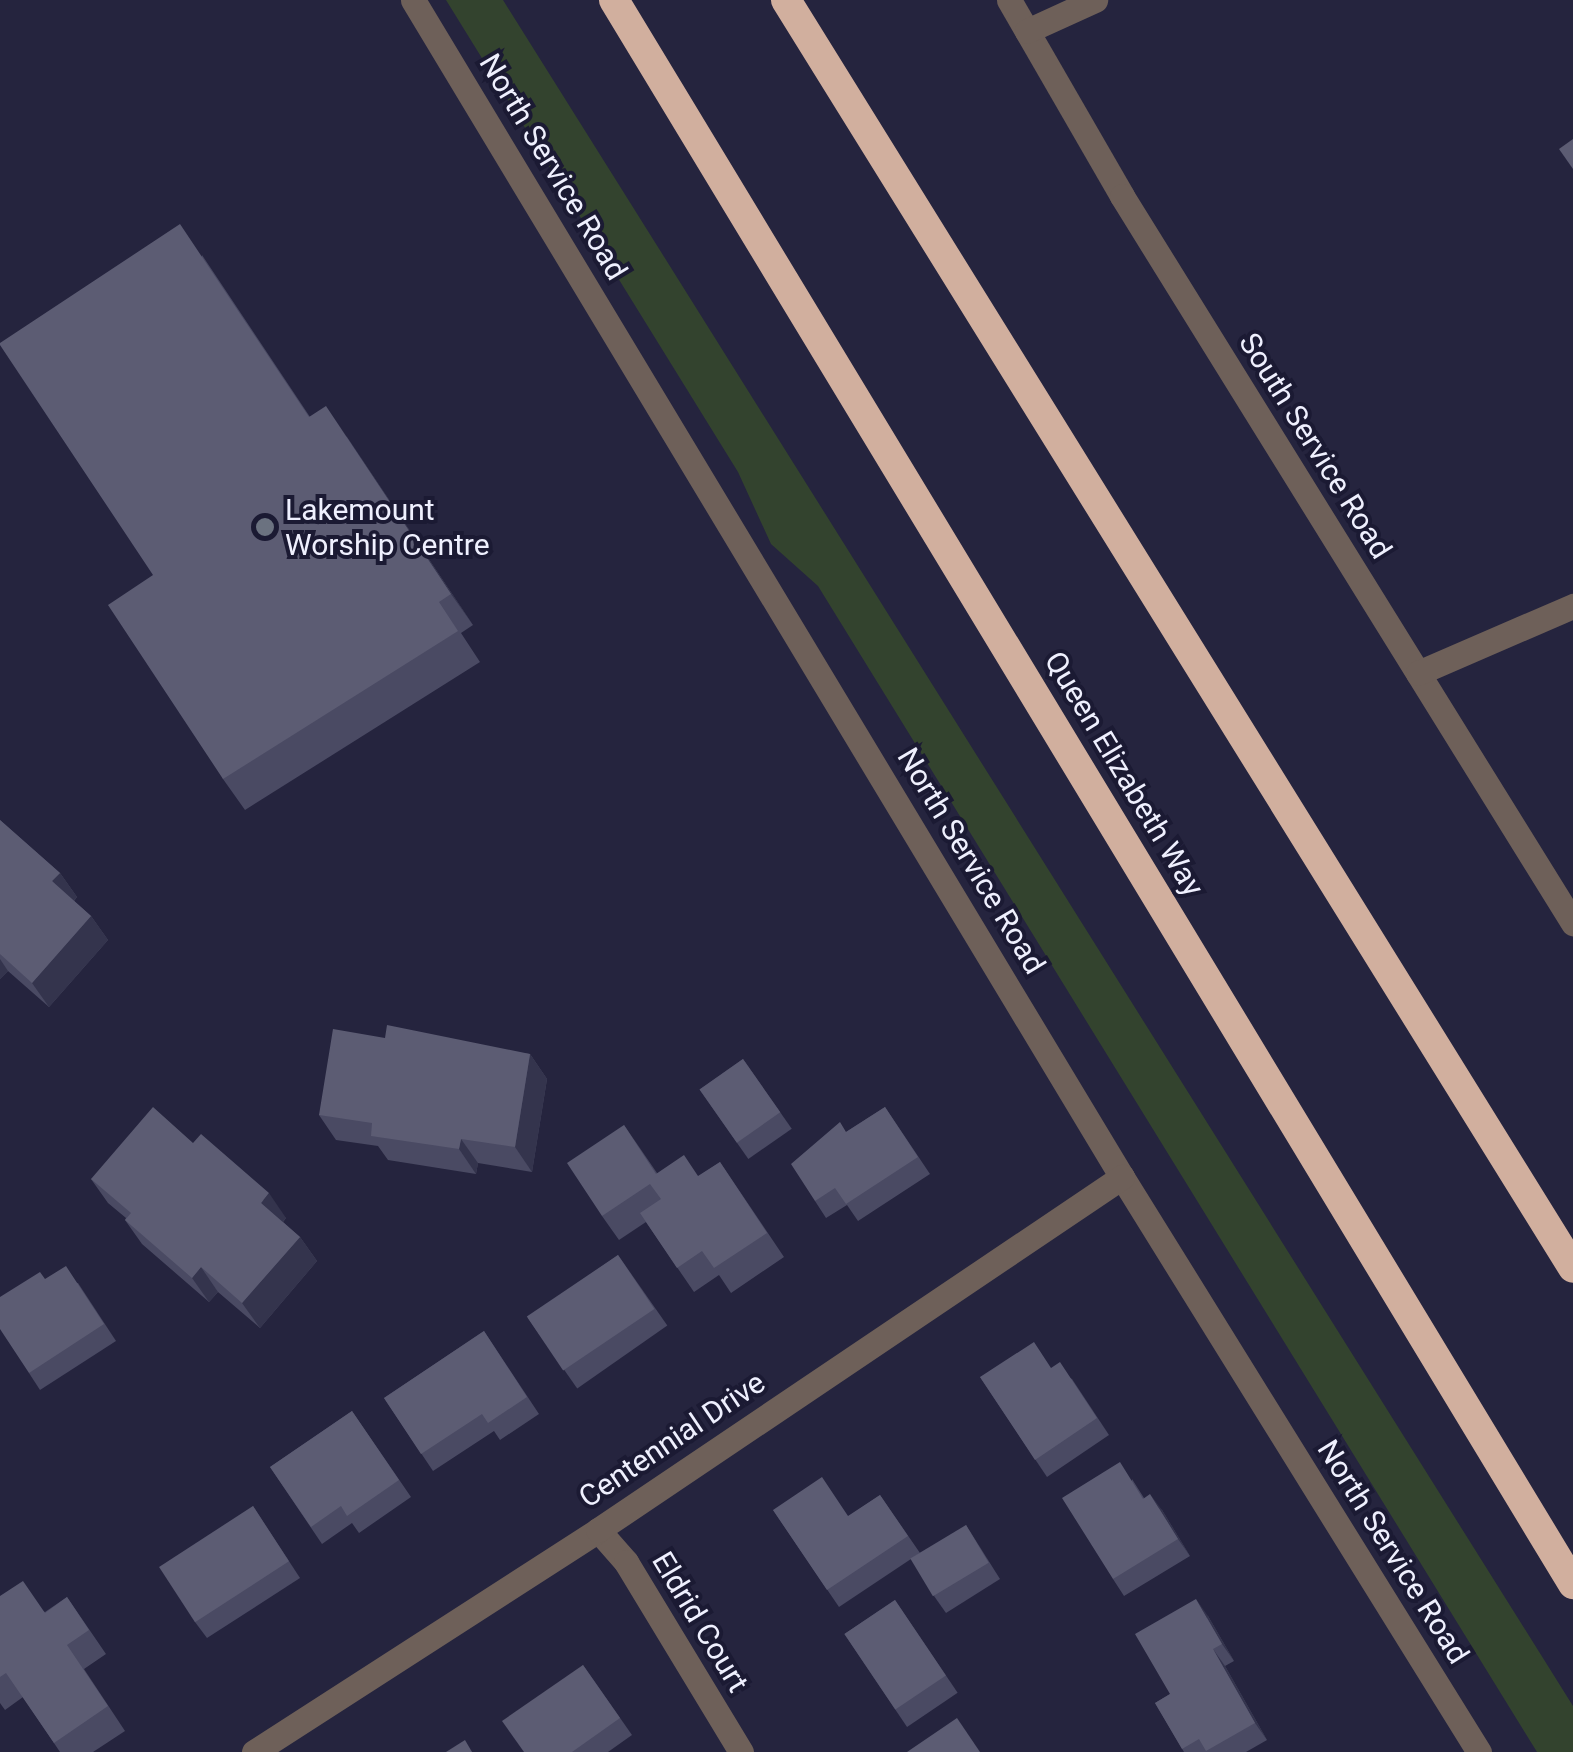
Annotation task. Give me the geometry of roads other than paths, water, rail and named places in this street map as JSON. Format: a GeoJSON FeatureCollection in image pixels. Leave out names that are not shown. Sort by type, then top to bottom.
{"type":"FeatureCollection","features":[{"type":"Feature","properties":{"kind":"highway","name":"Queen Elizabeth Way"},"geometry":{"type":"LineString","coordinates":[[614,0],[1573,1584]]}},
{"type":"Feature","properties":{"kind":"highway"},"geometry":{"type":"LineString","coordinates":[[786,0],[1573,1268]]}},
{"type":"Feature","properties":{"kind":"street","name":"North Service Road"},"geometry":{"type":"LineString","coordinates":[[413,0],[1122,1177],[1479,1752]]}},
{"type":"Feature","properties":{"kind":"street","name":"South Service Road"},"geometry":{"type":"LineString","coordinates":[[1009,0],[1122,196],[1573,923]]}},
{"type":"Feature","properties":{"kind":"street"},"geometry":{"type":"LineString","coordinates":[[1027,30],[1095,0]]}},
{"type":"Feature","properties":{"kind":"street"},"geometry":{"type":"LineString","coordinates":[[1418,674],[1573,606]]}},
{"type":"Feature","properties":{"kind":"street","name":"Centennial Drive"},"geometry":{"type":"LineString","coordinates":[[254,1752],[598,1530],[1122,1177]]}},
{"type":"Feature","properties":{"kind":"street","name":"Eldrid Court"},"geometry":{"type":"LineString","coordinates":[[598,1530],[626,1562],[741,1752]]}},
{"type":"Feature","properties":{"kind":"place","name":"Lakemount Worship Centre"},"geometry":{"type":"Point","coordinates":[265,527]}}]}
